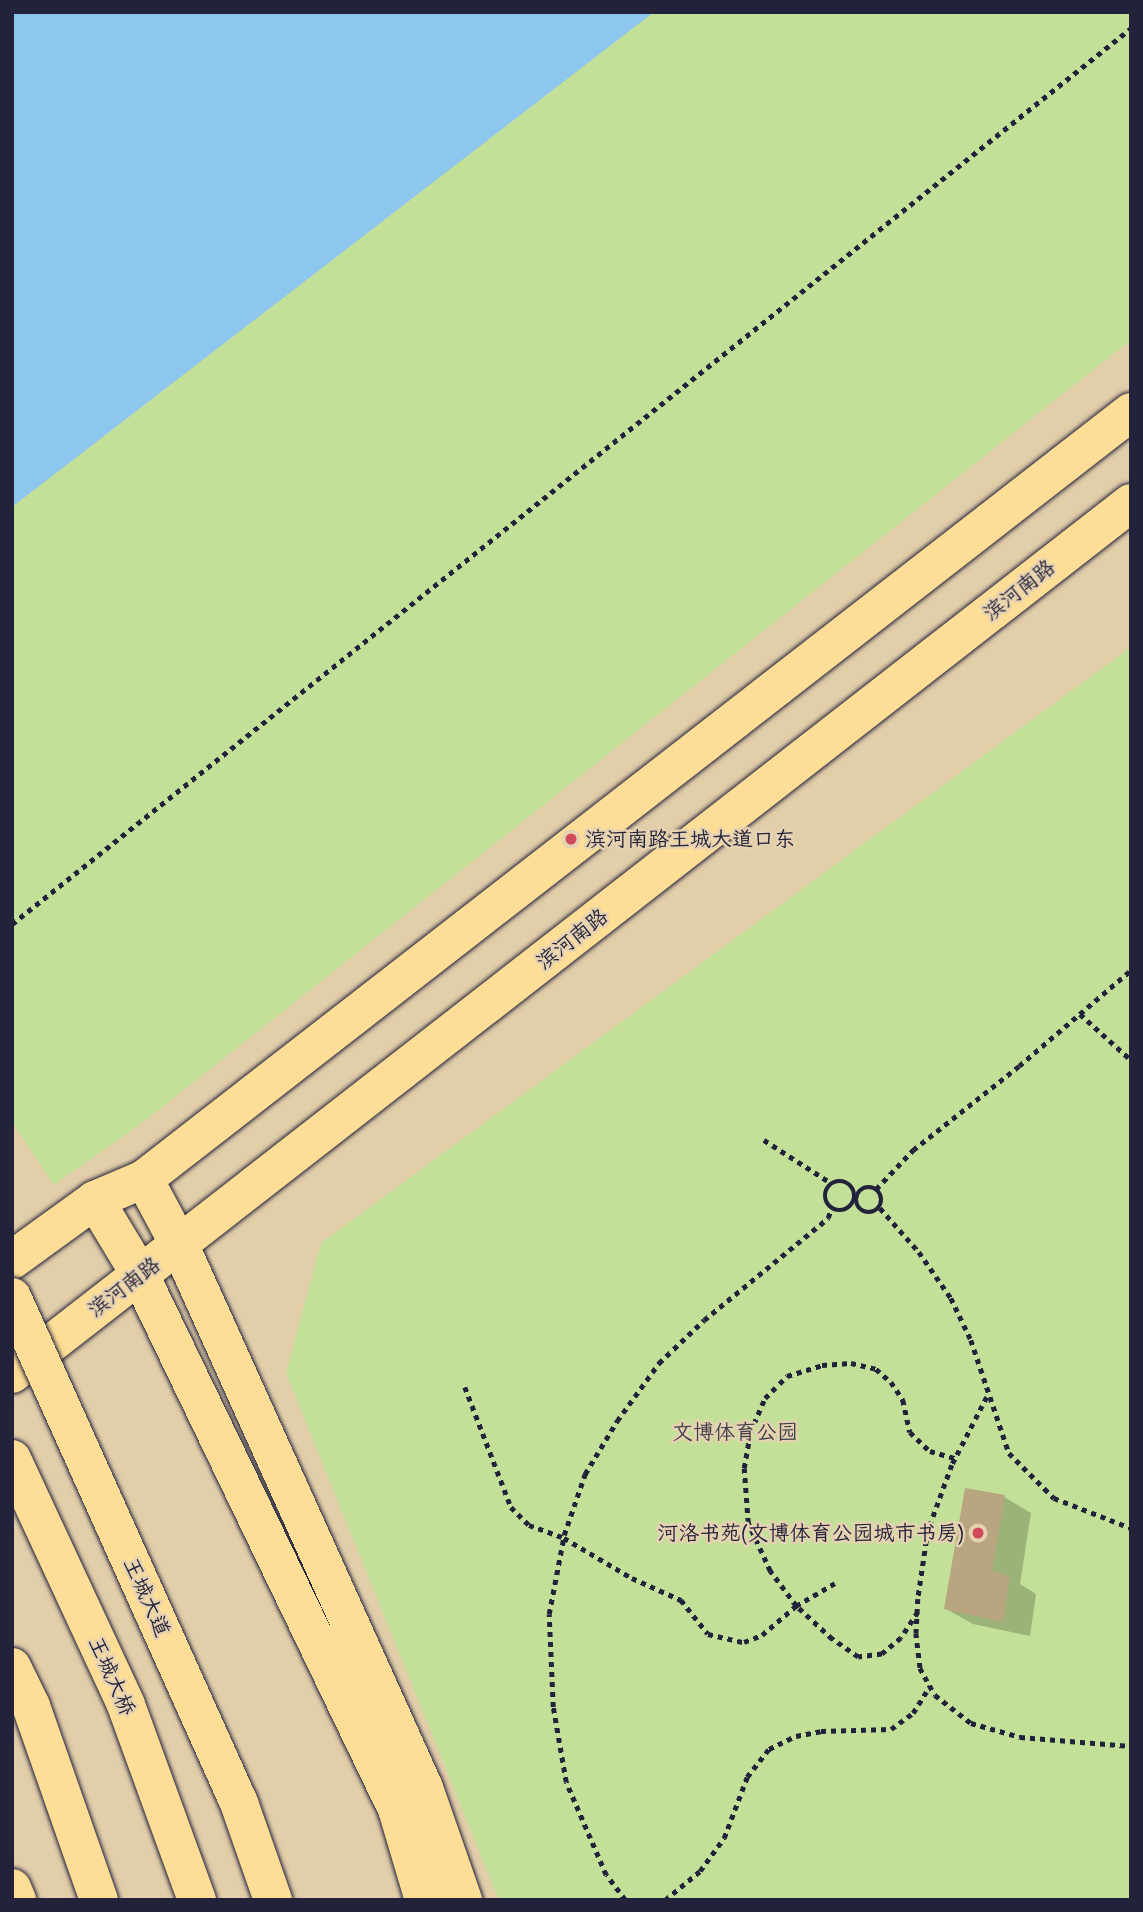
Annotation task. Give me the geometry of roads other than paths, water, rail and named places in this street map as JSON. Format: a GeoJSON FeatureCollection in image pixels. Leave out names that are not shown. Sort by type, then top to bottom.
{"type":"FeatureCollection","features":[{"type":"Feature","properties":{"kind":"main road"},"geometry":{"type":"LineString","coordinates":[[12,1260],[95,1200],[144,1178],[1131,412]]}},
{"type":"Feature","properties":{"kind":"main road","name":"滨河南路"},"geometry":{"type":"LineString","coordinates":[[12,1374],[1131,503]]}},
{"type":"Feature","properties":{"kind":"main road"},"geometry":{"type":"LineString","coordinates":[[144,1178],[180,1245],[424,1788],[463,1900]]}},
{"type":"Feature","properties":{"kind":"main road"},"geometry":{"type":"LineString","coordinates":[[95,1200],[139,1273],[397,1809],[424,1900]]}},
{"type":"Feature","properties":{"kind":"main road","name":"王城大道"},"geometry":{"type":"LineString","coordinates":[[12,1297],[239,1803],[273,1900]]}},
{"type":"Feature","properties":{"kind":"main road","name":"王城大桥"},"geometry":{"type":"LineString","coordinates":[[12,1459],[126,1705],[197,1900]]}},
{"type":"Feature","properties":{"kind":"main road"},"geometry":{"type":"LineString","coordinates":[[12,1667],[31,1706],[99,1900]]}},
{"type":"Feature","properties":{"kind":"main road"},"geometry":{"type":"LineString","coordinates":[[12,1888],[17,1900]]}},
{"type":"Feature","properties":{"kind":"water"},"geometry":{"type":"Polygon","coordinates":[[[12,12],[654,12],[12,507],[12,12]]]}},
{"type":"Feature","properties":{"kind":"place","name":"滨河南路王城大道口东"},"geometry":{"type":"Point","coordinates":[571,839]}},
{"type":"Feature","properties":{"kind":"place","name":"河洛书苑(文博体育公园城市书房)"},"geometry":{"type":"Point","coordinates":[978,1533]}},
{"type":"Feature","properties":{"kind":"park label","name":"文博体育公园"},"geometry":{"type":"Point","coordinates":[735,1432]}}]}
